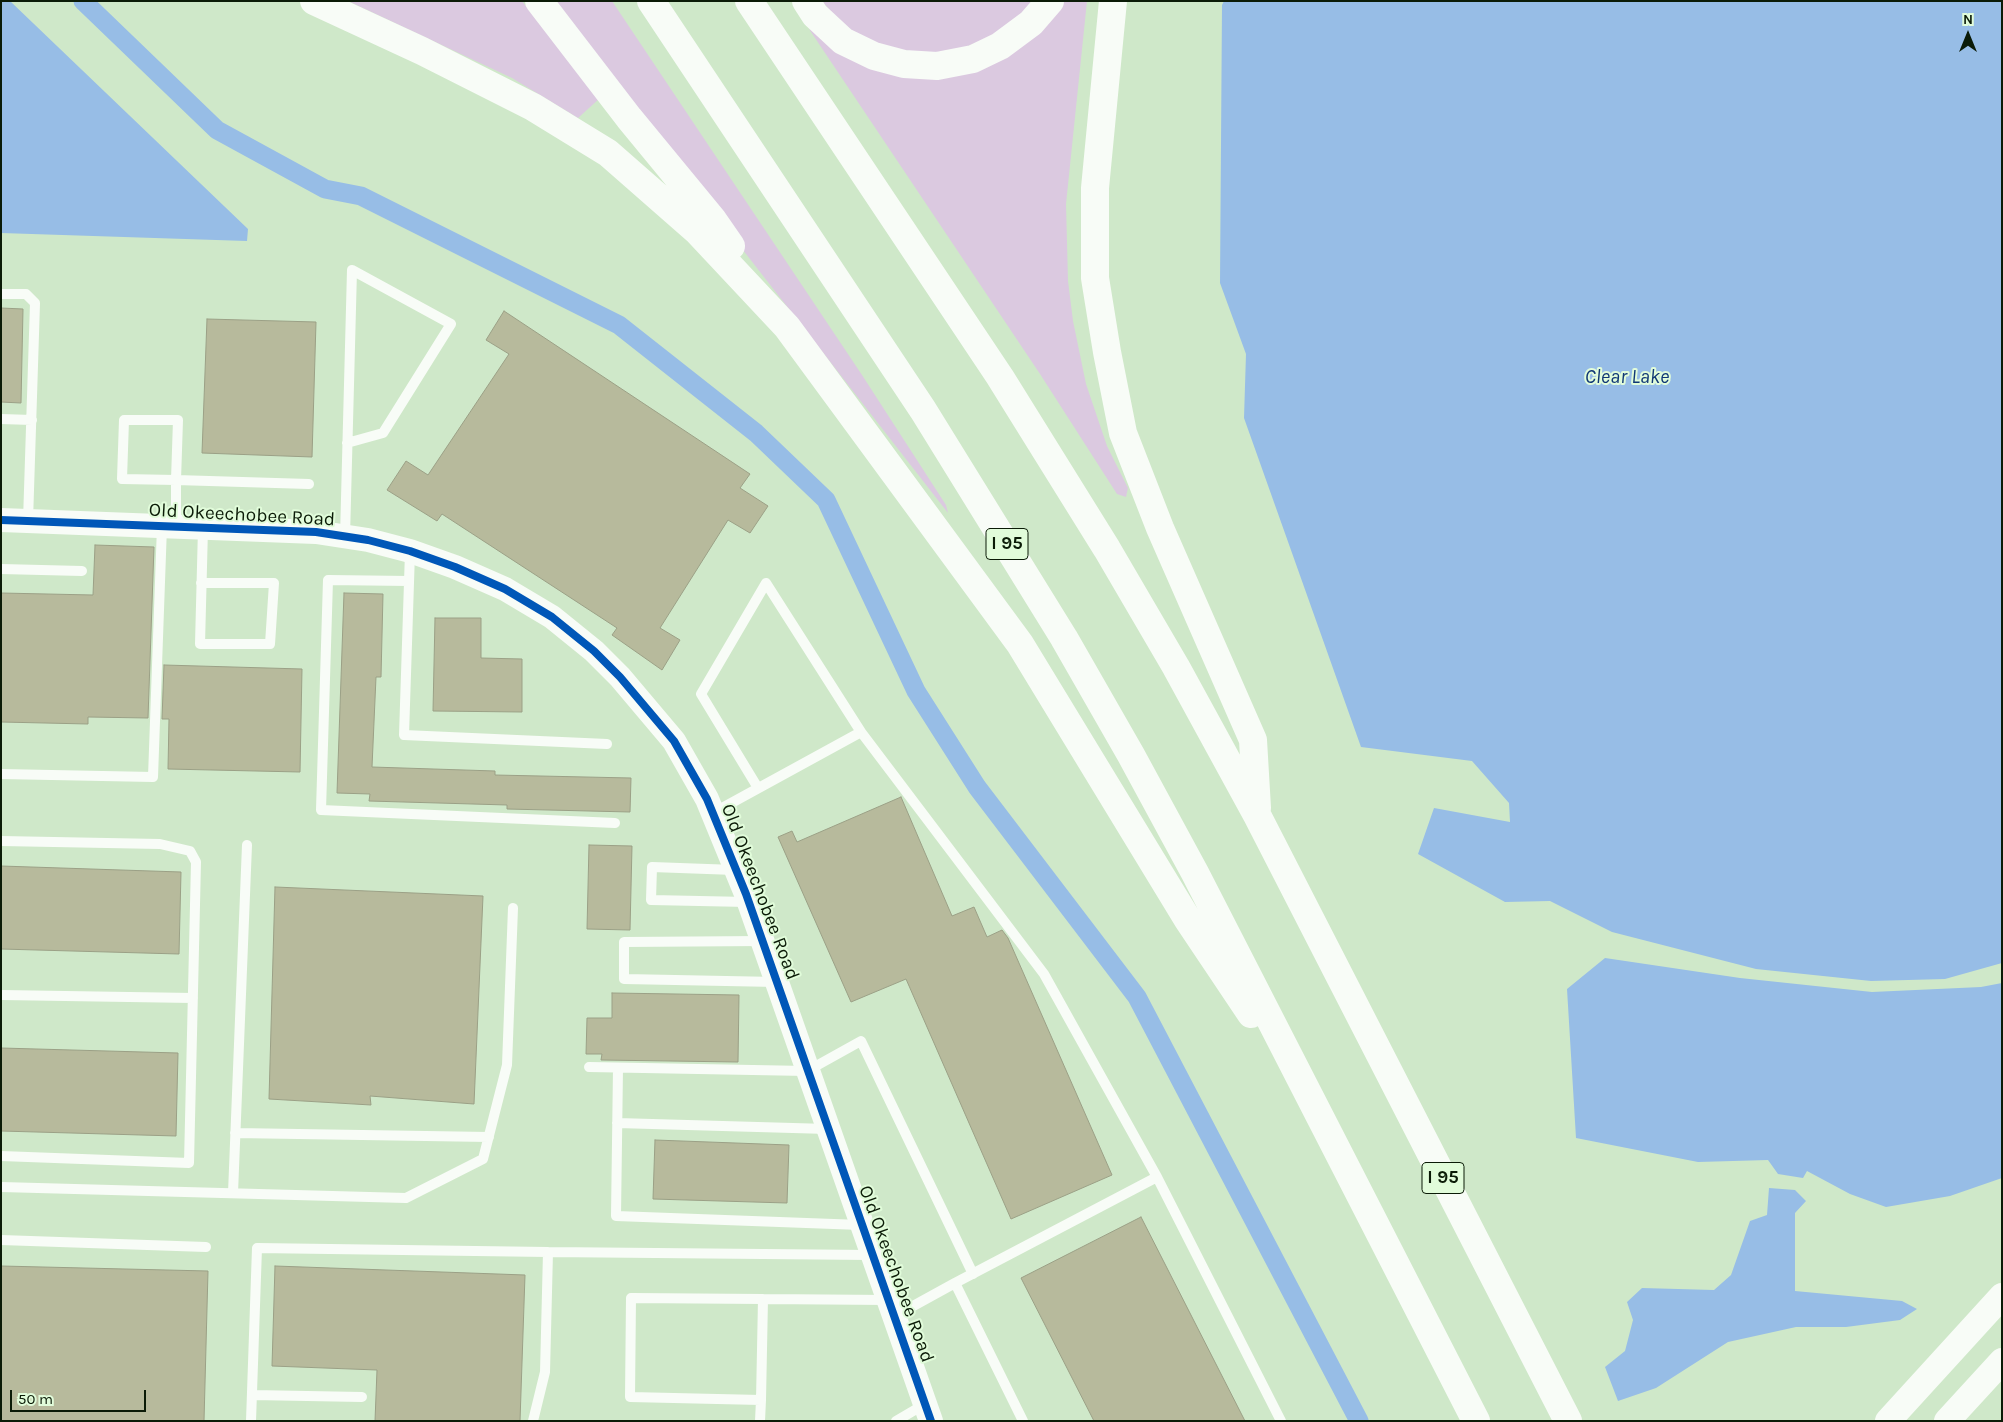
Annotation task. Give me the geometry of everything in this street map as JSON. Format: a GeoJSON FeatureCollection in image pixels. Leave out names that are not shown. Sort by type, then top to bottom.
{"type":"FeatureCollection","features":[{"type":"Feature","properties":{"kind":"highway"},"geometry":{"type":"LineString","coordinates":[[314,1],[422,51],[533,107],[608,153],[697,230],[786,327]]}},
{"type":"Feature","properties":{"kind":"highway"},"geometry":{"type":"LineString","coordinates":[[539,1],[629,118],[713,220],[786,327],[1020,644],[1188,920],[1320,1114]]}},
{"type":"Feature","properties":{"kind":"highway","name":"I 95"},"geometry":{"type":"LineString","coordinates":[[651,1],[923,410],[1024,572],[1131,755],[1196,873],[1476,1421]]}},
{"type":"Feature","properties":{"kind":"highway","name":"I 95"},"geometry":{"type":"LineString","coordinates":[[748,1],[928,267],[1035,432],[1167,650],[1258,817],[1568,1421]]}},
{"type":"Feature","properties":{"kind":"highway"},"geometry":{"type":"LineString","coordinates":[[806,1],[815,15],[843,41],[874,56],[904,64],[938,66],[972,59],[1000,46],[1031,23],[1050,1]]}},
{"type":"Feature","properties":{"kind":"highway"},"geometry":{"type":"LineString","coordinates":[[1114,1],[1095,188],[1095,278],[1107,352],[1123,433],[1160,528],[1253,740],[1258,817]]}},
{"type":"Feature","properties":{"kind":"main road"},"geometry":{"type":"LineString","coordinates":[[1888,1421],[2002,1296]]}},
{"type":"Feature","properties":{"kind":"main road"},"geometry":{"type":"LineString","coordinates":[[1947,1421],[2002,1361]]}},
{"type":"Feature","properties":{"kind":"street","name":"Old Okeechobee Road"},"geometry":{"type":"LineString","coordinates":[[1,520],[316,532],[410,551],[455,567],[505,589],[552,617],[594,651],[620,676],[674,741],[713,813],[763,941],[871,1255],[928,1412]]}},
{"type":"Feature","properties":{"kind":"lane"},"geometry":{"type":"LineString","coordinates":[[345,537],[347,443],[352,270],[451,324],[383,432],[347,443]]}},
{"type":"Feature","properties":{"kind":"lane"},"geometry":{"type":"LineString","coordinates":[[1,294],[26,294],[35,303],[28,521]]}},
{"type":"Feature","properties":{"kind":"lane"},"geometry":{"type":"LineString","coordinates":[[1,420],[32,420]]}},
{"type":"Feature","properties":{"kind":"lane"},"geometry":{"type":"LineString","coordinates":[[1,774],[153,778],[169,526],[176,480],[178,420],[124,420],[122,479],[176,480],[309,484]]}},
{"type":"Feature","properties":{"kind":"lane"},"geometry":{"type":"LineString","coordinates":[[201,583],[274,583],[270,644],[200,644],[201,583],[203,528]]}},
{"type":"Feature","properties":{"kind":"lane"},"geometry":{"type":"LineString","coordinates":[[410,551],[404,736],[607,744]]}},
{"type":"Feature","properties":{"kind":"lane"},"geometry":{"type":"LineString","coordinates":[[1,569],[82,571]]}},
{"type":"Feature","properties":{"kind":"lane"},"geometry":{"type":"LineString","coordinates":[[409,581],[328,580],[321,810],[615,823]]}},
{"type":"Feature","properties":{"kind":"lane"},"geometry":{"type":"LineString","coordinates":[[758,788],[701,694],[766,583],[861,732],[1044,974],[1157,1177],[1281,1421]]}},
{"type":"Feature","properties":{"kind":"lane"},"geometry":{"type":"LineString","coordinates":[[713,813],[861,732]]}},
{"type":"Feature","properties":{"kind":"lane"},"geometry":{"type":"LineString","coordinates":[[1,841],[160,844],[190,851],[196,862],[189,1163],[1,1156]]}},
{"type":"Feature","properties":{"kind":"lane"},"geometry":{"type":"LineString","coordinates":[[232,1193],[247,845]]}},
{"type":"Feature","properties":{"kind":"lane"},"geometry":{"type":"LineString","coordinates":[[736,870],[652,867],[651,900],[749,902]]}},
{"type":"Feature","properties":{"kind":"lane"},"geometry":{"type":"LineString","coordinates":[[1,1187],[406,1198],[483,1159],[507,1065],[513,908]]}},
{"type":"Feature","properties":{"kind":"lane"},"geometry":{"type":"LineString","coordinates":[[763,941],[624,942],[624,978],[777,982]]}},
{"type":"Feature","properties":{"kind":"lane"},"geometry":{"type":"LineString","coordinates":[[1,995],[193,998]]}},
{"type":"Feature","properties":{"kind":"lane"},"geometry":{"type":"LineString","coordinates":[[589,1068],[807,1071],[862,1042],[973,1274]]}},
{"type":"Feature","properties":{"kind":"lane"},"geometry":{"type":"LineString","coordinates":[[618,1068],[616,1216],[861,1225]]}},
{"type":"Feature","properties":{"kind":"lane"},"geometry":{"type":"LineString","coordinates":[[617,1123],[828,1129]]}},
{"type":"Feature","properties":{"kind":"lane"},"geometry":{"type":"LineString","coordinates":[[235,1133],[489,1137]]}},
{"type":"Feature","properties":{"kind":"lane"},"geometry":{"type":"LineString","coordinates":[[761,1400],[630,1397],[631,1298],[763,1299],[890,1308],[955,1283],[1157,1177]]}},
{"type":"Feature","properties":{"kind":"lane"},"geometry":{"type":"LineString","coordinates":[[1,1240],[206,1247]]}},
{"type":"Feature","properties":{"kind":"lane"},"geometry":{"type":"LineString","coordinates":[[251,1421],[257,1248],[871,1255]]}},
{"type":"Feature","properties":{"kind":"lane"},"geometry":{"type":"LineString","coordinates":[[532,1421],[545,1372],[548,1252]]}},
{"type":"Feature","properties":{"kind":"lane"},"geometry":{"type":"LineString","coordinates":[[955,1283],[1023,1421]]}},
{"type":"Feature","properties":{"kind":"lane"},"geometry":{"type":"LineString","coordinates":[[760,1421],[763,1299]]}},
{"type":"Feature","properties":{"kind":"lane"},"geometry":{"type":"LineString","coordinates":[[252,1395],[362,1397]]}},
{"type":"Feature","properties":{"kind":"lane"},"geometry":{"type":"LineString","coordinates":[[896,1421],[928,1412]]}},
{"type":"Feature","properties":{"kind":"shaded area"},"geometry":{"type":"Polygon","coordinates":[[[348,1],[522,1],[599,99],[578,118],[512,78],[348,1]]]}},
{"type":"Feature","properties":{"kind":"shaded area"},"geometry":{"type":"Polygon","coordinates":[[[553,1],[612,1],[862,375],[946,505],[948,513],[725,227],[553,1]]]}},
{"type":"Feature","properties":{"kind":"shaded area"},"geometry":{"type":"Polygon","coordinates":[[[822,1],[1037,1],[1011,28],[949,54],[885,49],[853,32],[835,17],[822,1]]]}},
{"type":"Feature","properties":{"kind":"shaded area"},"geometry":{"type":"Polygon","coordinates":[[[1059,1],[1087,1],[1066,204],[1068,281],[1073,321],[1086,384],[1107,446],[1128,488],[1126,497],[1117,494],[1040,374],[809,29],[916,74],[1059,1]]]}},
{"type":"Feature","properties":{"kind":"water"},"geometry":{"type":"Polygon","coordinates":[[[1,1],[10,1],[248,229],[247,241],[1,233],[1,1]]]}},
{"type":"Feature","properties":{"kind":"water","name":"Clear Lake"},"geometry":{"type":"Polygon","coordinates":[[[1224,1],[2002,1],[2002,963],[1945,979],[1871,981],[1756,969],[1612,932],[1550,901],[1505,902],[1418,854],[1434,808],[1510,822],[1509,803],[1472,761],[1361,747],[1244,418],[1246,354],[1220,283],[1222,5],[1224,1]]]}},
{"type":"Feature","properties":{"kind":"water"},"geometry":{"type":"Polygon","coordinates":[[[1605,958],[1740,978],[1872,992],[1981,987],[2002,983],[2002,1178],[1950,1196],[1886,1207],[1850,1194],[1807,1171],[1803,1178],[1778,1174],[1768,1160],[1698,1162],[1576,1138],[1567,989],[1605,958]]]}},
{"type":"Feature","properties":{"kind":"water"},"geometry":{"type":"Polygon","coordinates":[[[1769,1188],[1795,1190],[1806,1201],[1795,1213],[1795,1291],[1902,1301],[1917,1309],[1900,1320],[1846,1327],[1796,1327],[1728,1342],[1656,1388],[1618,1401],[1605,1367],[1625,1351],[1633,1320],[1627,1302],[1642,1288],[1714,1290],[1731,1275],[1750,1221],[1767,1215],[1769,1188]]]}},
{"type":"Feature","properties":{"kind":"building"},"geometry":{"type":"Polygon","coordinates":[[[1,308],[23,309],[21,403],[1,402],[1,308]]]}},
{"type":"Feature","properties":{"kind":"building"},"geometry":{"type":"Polygon","coordinates":[[[504,311],[750,474],[740,488],[768,506],[750,533],[728,520],[660,628],[680,640],[662,670],[612,635],[617,628],[442,514],[437,521],[387,490],[406,461],[428,475],[509,354],[486,340],[504,311]]]}},
{"type":"Feature","properties":{"kind":"building"},"geometry":{"type":"Polygon","coordinates":[[[207,319],[316,322],[312,457],[202,453],[207,319]]]}},
{"type":"Feature","properties":{"kind":"building"},"geometry":{"type":"Polygon","coordinates":[[[95,545],[154,547],[148,718],[88,717],[88,724],[1,722],[1,593],[93,595],[95,545]]]}},
{"type":"Feature","properties":{"kind":"building"},"geometry":{"type":"Polygon","coordinates":[[[344,593],[383,594],[381,677],[376,677],[372,767],[495,771],[495,775],[631,778],[630,812],[507,809],[507,805],[369,801],[370,794],[337,793],[344,593]]]}},
{"type":"Feature","properties":{"kind":"building"},"geometry":{"type":"Polygon","coordinates":[[[435,618],[481,618],[481,658],[522,659],[522,712],[433,711],[435,618]]]}},
{"type":"Feature","properties":{"kind":"building"},"geometry":{"type":"Polygon","coordinates":[[[164,665],[302,669],[300,772],[168,769],[169,719],[162,719],[164,665]]]}},
{"type":"Feature","properties":{"kind":"building"},"geometry":{"type":"Polygon","coordinates":[[[901,797],[952,916],[974,907],[987,937],[1002,930],[1008,938],[1112,1175],[1011,1219],[906,979],[851,1002],[778,837],[792,831],[797,842],[901,797]]]}},
{"type":"Feature","properties":{"kind":"building"},"geometry":{"type":"Polygon","coordinates":[[[589,845],[632,846],[630,930],[587,929],[589,845]]]}},
{"type":"Feature","properties":{"kind":"building"},"geometry":{"type":"Polygon","coordinates":[[[1,866],[181,872],[179,954],[1,949],[1,866]]]}},
{"type":"Feature","properties":{"kind":"building"},"geometry":{"type":"Polygon","coordinates":[[[275,887],[483,896],[474,1104],[370,1096],[371,1105],[269,1099],[275,887]]]}},
{"type":"Feature","properties":{"kind":"building"},"geometry":{"type":"Polygon","coordinates":[[[612,993],[739,995],[738,1062],[601,1060],[602,1054],[586,1054],[587,1018],[612,1018],[612,993]]]}},
{"type":"Feature","properties":{"kind":"building"},"geometry":{"type":"Polygon","coordinates":[[[1,1048],[178,1053],[176,1136],[1,1131],[1,1048]]]}},
{"type":"Feature","properties":{"kind":"building"},"geometry":{"type":"Polygon","coordinates":[[[655,1140],[789,1145],[787,1203],[653,1199],[655,1140]]]}},
{"type":"Feature","properties":{"kind":"building"},"geometry":{"type":"Polygon","coordinates":[[[1141,1217],[1245,1421],[1094,1421],[1021,1278],[1141,1217]]]}},
{"type":"Feature","properties":{"kind":"building"},"geometry":{"type":"Polygon","coordinates":[[[1,1266],[208,1271],[204,1421],[1,1421],[1,1266]]]}},
{"type":"Feature","properties":{"kind":"building"},"geometry":{"type":"Polygon","coordinates":[[[275,1266],[525,1275],[520,1421],[375,1421],[377,1370],[272,1366],[275,1266]]]}},
{"type":"Feature","properties":{"kind":"waterway"},"geometry":{"type":"LineString","coordinates":[[83,1],[217,130],[325,189],[361,196],[619,325],[756,433],[826,500],[916,691],[977,787],[1137,997],[1359,1421]]}},
{"type":"Feature","properties":{"kind":"cycle path"},"geometry":{"type":"LineString","coordinates":[[1,520],[316,532],[368,540],[410,551],[455,567],[505,589],[552,617],[594,651],[620,677],[674,741],[707,799],[746,894],[931,1421]]}}]}
